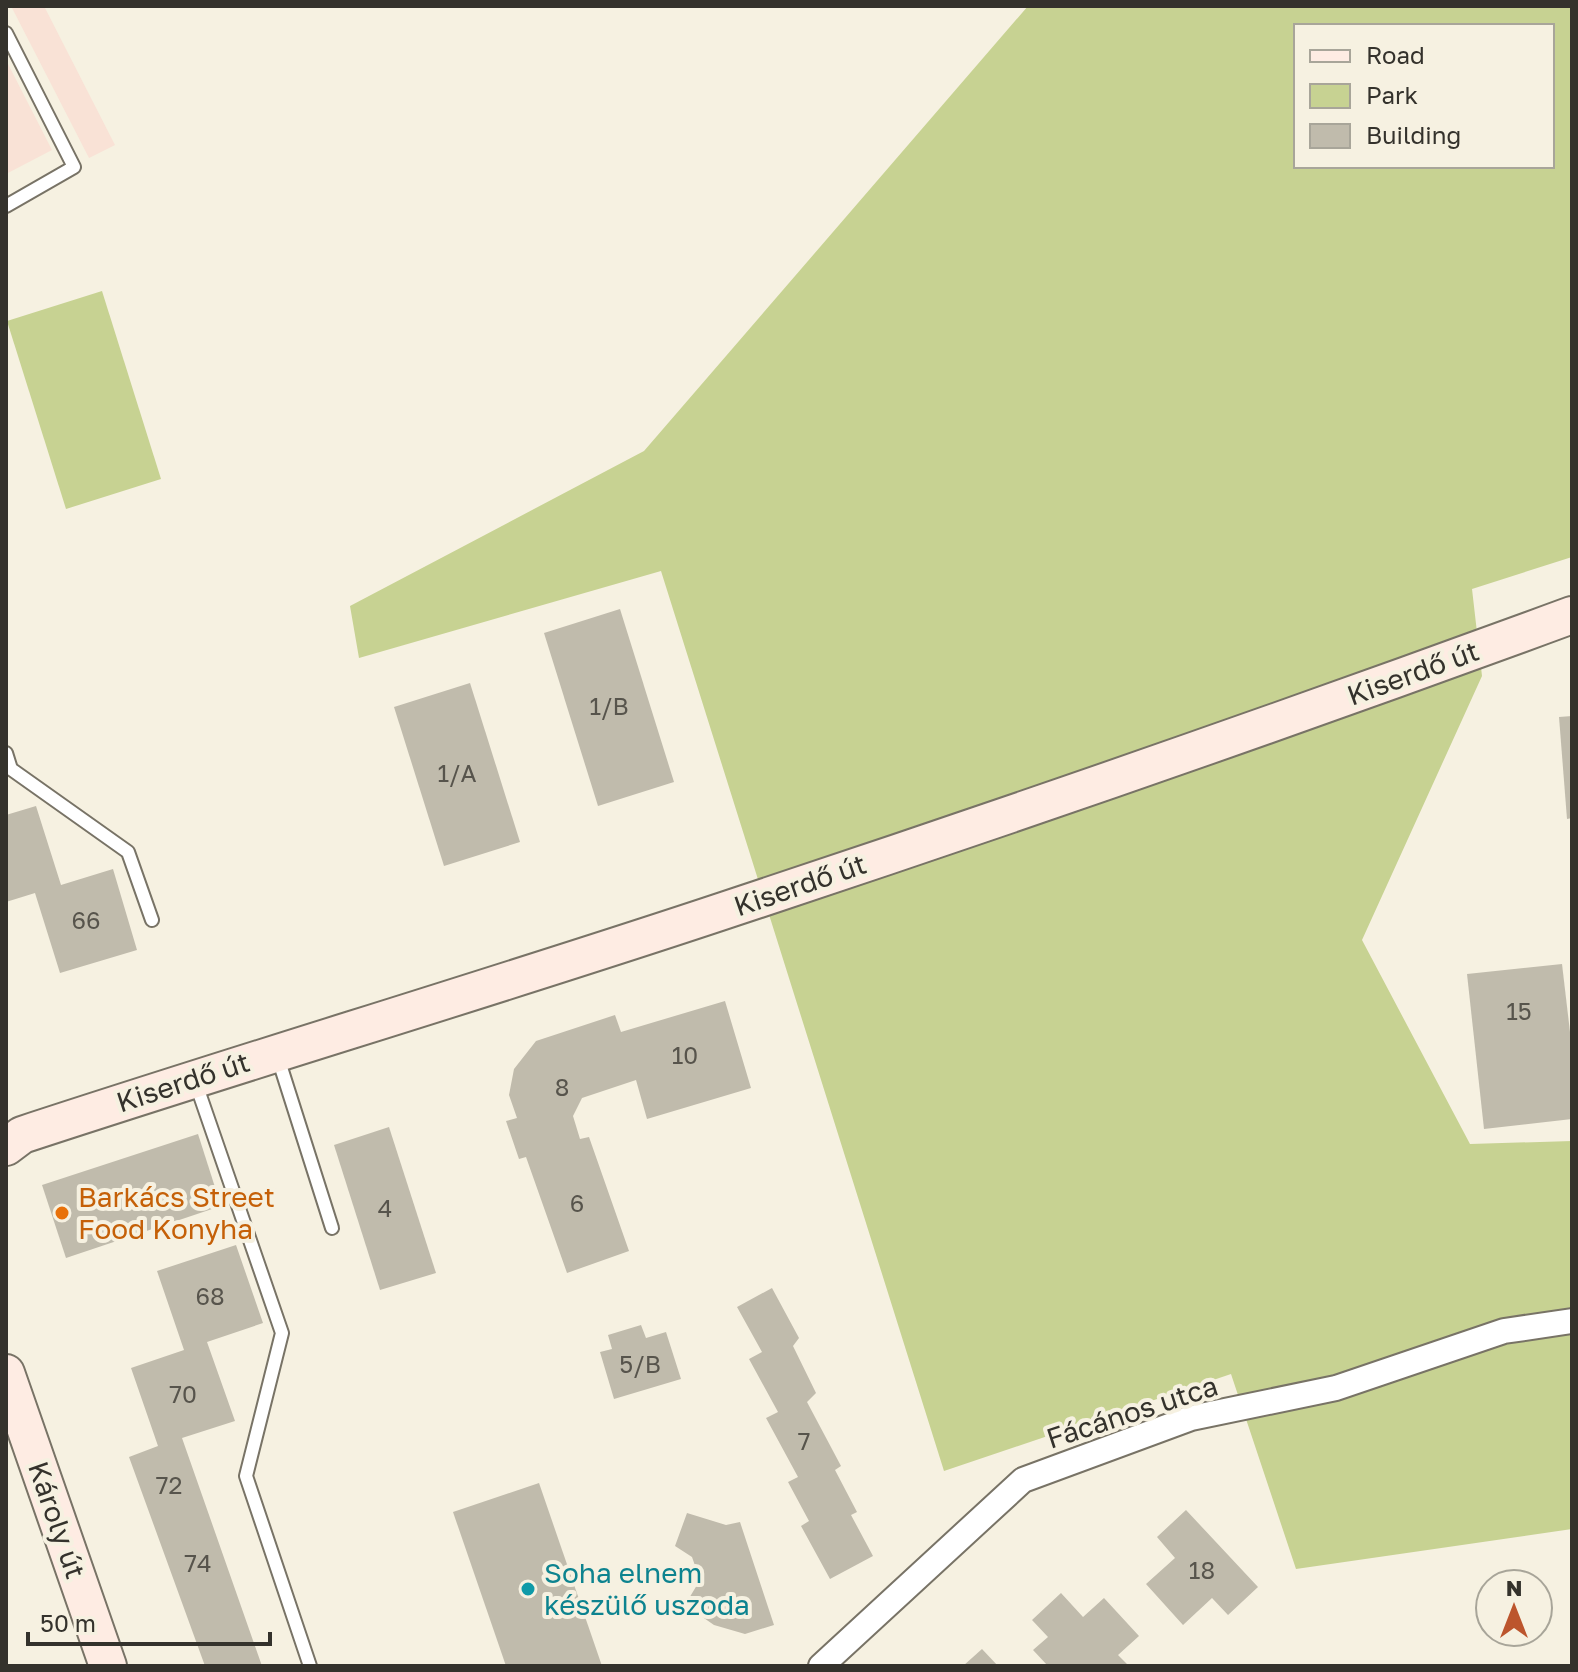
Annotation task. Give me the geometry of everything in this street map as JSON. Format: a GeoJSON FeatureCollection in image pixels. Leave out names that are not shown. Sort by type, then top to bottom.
{"type":"FeatureCollection","features":[{"type":"Feature","properties":{"kind":"street","name":"Kiserdő út"},"geometry":{"type":"LineString","coordinates":[[11,1139],[275,1051],[739,906],[1322,706],[1572,615]]}},
{"type":"Feature","properties":{"kind":"street","name":"Fácános utca"},"geometry":{"type":"LineString","coordinates":[[821,1666],[1023,1480],[1191,1418],[1336,1388],[1504,1331],[1572,1321]]}},
{"type":"Feature","properties":{"kind":"street","name":"Károly út"},"geometry":{"type":"LineString","coordinates":[[6,1373],[108,1666]]}},
{"type":"Feature","properties":{"kind":"lane"},"geometry":{"type":"LineString","coordinates":[[6,33],[74,167],[6,206]]}},
{"type":"Feature","properties":{"kind":"lane"},"geometry":{"type":"LineString","coordinates":[[6,753],[11,769],[128,852],[152,920]]}},
{"type":"Feature","properties":{"kind":"lane"},"geometry":{"type":"LineString","coordinates":[[275,1051],[332,1228]]}},
{"type":"Feature","properties":{"kind":"lane"},"geometry":{"type":"LineString","coordinates":[[194,1078],[282,1333],[246,1476],[310,1666]]}},
{"type":"Feature","properties":{"kind":"shaded area"},"geometry":{"type":"Polygon","coordinates":[[[11,6],[44,6],[115,145],[89,158],[11,6]]]}},
{"type":"Feature","properties":{"kind":"shaded area"},"geometry":{"type":"Polygon","coordinates":[[[6,60],[52,150],[6,174],[6,60]]]}},
{"type":"Feature","properties":{"kind":"green space"},"geometry":{"type":"Polygon","coordinates":[[[1028,6],[1572,6],[1572,557],[1472,589],[1482,676],[1362,940],[1470,1144],[1572,1141],[1572,1529],[1296,1569],[1231,1374],[944,1471],[661,571],[359,658],[350,606],[644,451],[1028,6]]]}},
{"type":"Feature","properties":{"kind":"green space"},"geometry":{"type":"Polygon","coordinates":[[[102,291],[161,479],[66,509],[7,321],[102,291]]]}},
{"type":"Feature","properties":{"kind":"building"},"geometry":{"type":"Polygon","coordinates":[[[620,609],[674,782],[598,806],[544,633],[620,609]]]}},
{"type":"Feature","properties":{"kind":"building"},"geometry":{"type":"Polygon","coordinates":[[[470,683],[520,842],[444,866],[394,707],[470,683]]]}},
{"type":"Feature","properties":{"kind":"building"},"geometry":{"type":"Polygon","coordinates":[[[1572,716],[1572,818],[1567,819],[1559,717],[1572,716]]]}},
{"type":"Feature","properties":{"kind":"building"},"geometry":{"type":"Polygon","coordinates":[[[36,806],[61,885],[113,869],[137,950],[60,973],[35,893],[6,902],[6,815],[36,806]]]}},
{"type":"Feature","properties":{"kind":"building"},"geometry":{"type":"Polygon","coordinates":[[[1562,964],[1572,1049],[1572,1119],[1484,1129],[1467,974],[1562,964]]]}},
{"type":"Feature","properties":{"kind":"building"},"geometry":{"type":"Polygon","coordinates":[[[725,1001],[751,1088],[647,1119],[636,1080],[582,1098],[573,1116],[580,1139],[589,1137],[629,1251],[567,1273],[526,1157],[519,1159],[506,1121],[517,1118],[509,1095],[514,1069],[536,1041],[615,1015],[621,1032],[725,1001]]]}},
{"type":"Feature","properties":{"kind":"building"},"geometry":{"type":"Polygon","coordinates":[[[389,1127],[436,1273],[380,1290],[334,1145],[389,1127]]]}},
{"type":"Feature","properties":{"kind":"building"},"geometry":{"type":"Polygon","coordinates":[[[198,1134],[221,1206],[66,1258],[42,1185],[198,1134]]]}},
{"type":"Feature","properties":{"kind":"building"},"geometry":{"type":"Polygon","coordinates":[[[236,1245],[263,1323],[207,1342],[235,1421],[182,1438],[262,1666],[205,1666],[129,1457],[158,1446],[131,1368],[184,1350],[157,1271],[236,1245]]]}},
{"type":"Feature","properties":{"kind":"building"},"geometry":{"type":"Polygon","coordinates":[[[772,1288],[799,1338],[793,1346],[816,1393],[807,1402],[841,1466],[835,1470],[857,1512],[851,1515],[873,1556],[830,1579],[801,1526],[809,1521],[788,1482],[798,1477],[766,1418],[778,1412],[749,1359],[762,1352],[737,1307],[772,1288]]]}},
{"type":"Feature","properties":{"kind":"building"},"geometry":{"type":"Polygon","coordinates":[[[641,1325],[646,1338],[666,1332],[681,1379],[614,1399],[600,1352],[612,1349],[608,1335],[641,1325]]]}},
{"type":"Feature","properties":{"kind":"building","name":"Soha elnem készülő uszoda"},"geometry":{"type":"Polygon","coordinates":[[[539,1483],[602,1666],[506,1666],[453,1512],[539,1483]]]}},
{"type":"Feature","properties":{"kind":"building"},"geometry":{"type":"Polygon","coordinates":[[[1186,1510],[1258,1587],[1228,1615],[1212,1598],[1183,1625],[1146,1584],[1175,1558],[1157,1537],[1186,1510]]]}},
{"type":"Feature","properties":{"kind":"building"},"geometry":{"type":"Polygon","coordinates":[[[687,1513],[726,1525],[740,1522],[774,1625],[745,1634],[714,1625],[685,1605],[700,1580],[692,1557],[675,1546],[687,1513]]]}},
{"type":"Feature","properties":{"kind":"building"},"geometry":{"type":"Polygon","coordinates":[[[1061,1593],[1083,1617],[1104,1598],[1139,1636],[1118,1655],[1129,1666],[1048,1666],[1033,1650],[1048,1637],[1032,1620],[1061,1593]]]}},
{"type":"Feature","properties":{"kind":"building"},"geometry":{"type":"Polygon","coordinates":[[[982,1649],[998,1666],[963,1666],[982,1649]]]}},
{"type":"Feature","properties":{"kind":"place","name":"Barkács Street Food Konyha"},"geometry":{"type":"Point","coordinates":[62,1213]}},
{"type":"Feature","properties":{"kind":"place","name":"Soha elnem készülő uszoda"},"geometry":{"type":"Point","coordinates":[528,1589]}}]}
